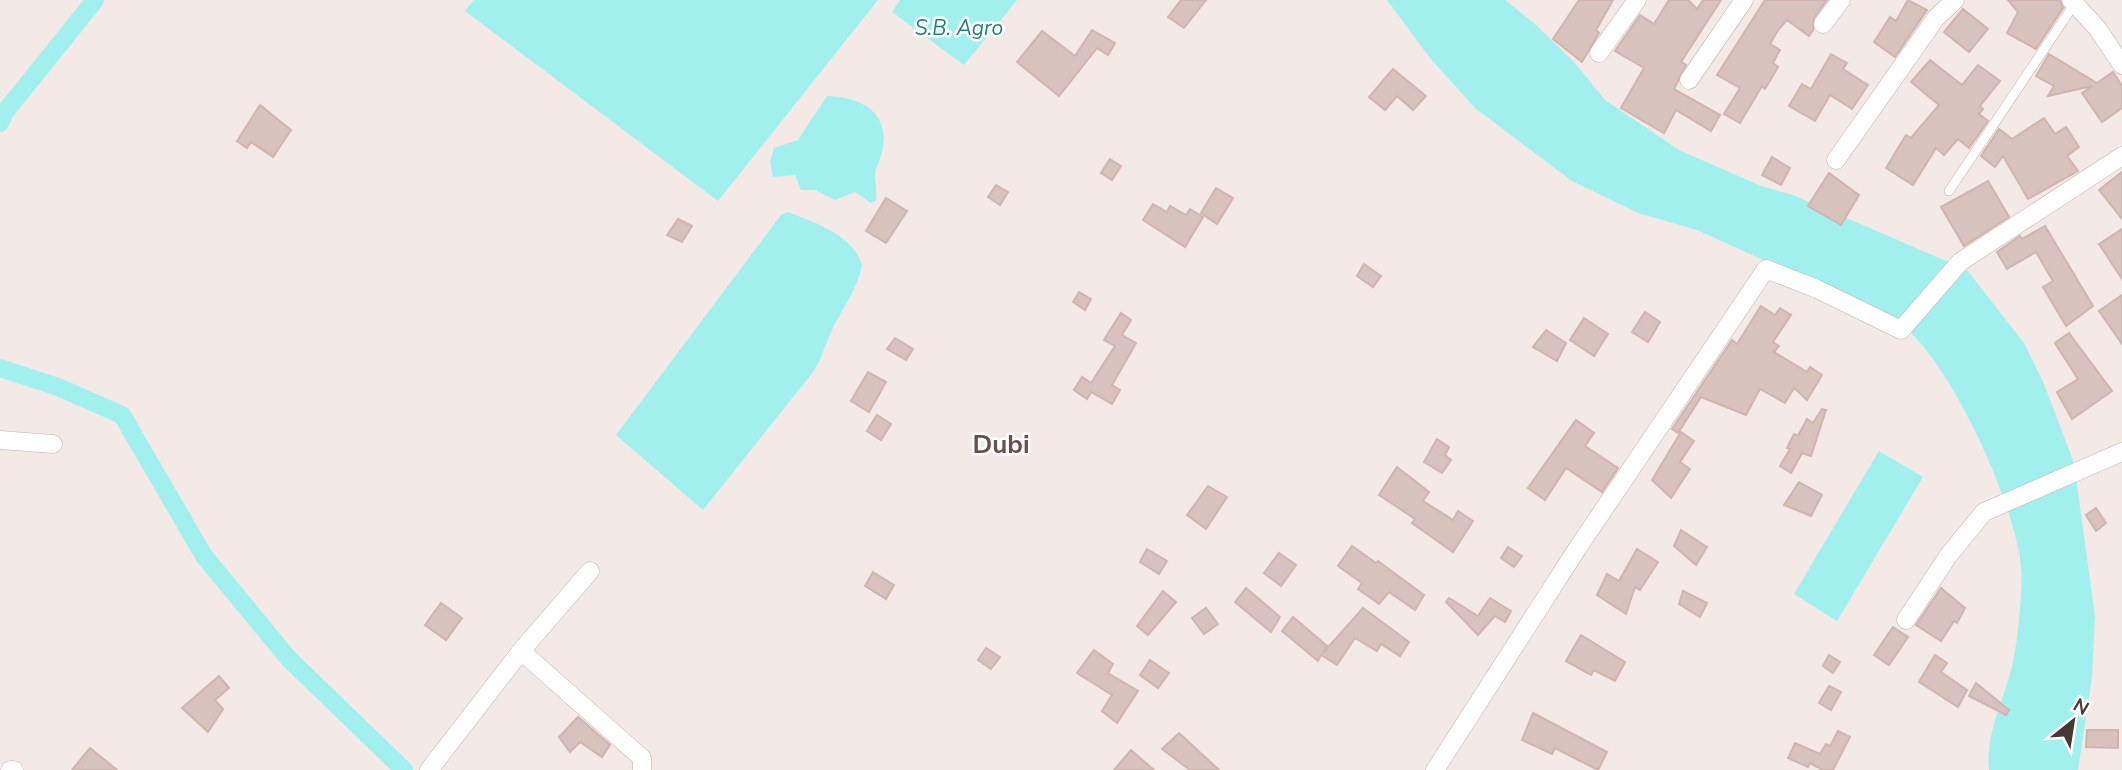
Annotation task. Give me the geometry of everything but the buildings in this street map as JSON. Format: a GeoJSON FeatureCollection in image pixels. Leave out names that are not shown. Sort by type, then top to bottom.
{"type":"FeatureCollection","features":[{"type":"Feature","properties":{"kind":"street"},"geometry":{"type":"LineString","coordinates":[[1599,52],[1637,0]]}},
{"type":"Feature","properties":{"kind":"street"},"geometry":{"type":"LineString","coordinates":[[1689,80],[1744,0]]}},
{"type":"Feature","properties":{"kind":"street"},"geometry":{"type":"LineString","coordinates":[[1824,24],[1821,25],[1841,0]]}},
{"type":"Feature","properties":{"kind":"street"},"geometry":{"type":"LineString","coordinates":[[1836,160],[1936,18],[1955,0]]}},
{"type":"Feature","properties":{"kind":"street"},"geometry":{"type":"LineString","coordinates":[[2073,2],[2097,28],[2122,65]]}},
{"type":"Feature","properties":{"kind":"street"},"geometry":{"type":"LineString","coordinates":[[1435,770],[1577,549],[1766,269],[1817,289],[1900,330],[1960,262],[2122,156]]}},
{"type":"Feature","properties":{"kind":"street"},"geometry":{"type":"LineString","coordinates":[[0,440],[53,444]]}},
{"type":"Feature","properties":{"kind":"street"},"geometry":{"type":"LineString","coordinates":[[1906,620],[1961,537],[1984,512],[2122,452]]}},
{"type":"Feature","properties":{"kind":"street"},"geometry":{"type":"LineString","coordinates":[[429,770],[521,651],[590,571]]}},
{"type":"Feature","properties":{"kind":"street"},"geometry":{"type":"LineString","coordinates":[[521,651],[642,758],[642,770]]}},
{"type":"Feature","properties":{"kind":"lane"},"geometry":{"type":"LineString","coordinates":[[1949,191],[2073,2]]}},
{"type":"Feature","properties":{"kind":"water"},"geometry":{"type":"Polygon","coordinates":[[[474,0],[878,0],[718,201],[465,11],[474,0]]]}},
{"type":"Feature","properties":{"kind":"water","name":"S.B. Agro"},"geometry":{"type":"Polygon","coordinates":[[[900,0],[1017,0],[964,65],[892,12],[900,0]]]}},
{"type":"Feature","properties":{"kind":"water"},"geometry":{"type":"Polygon","coordinates":[[[1387,0],[1505,0],[1535,24],[1575,63],[1605,100],[1679,150],[1761,186],[1793,195],[1967,270],[2024,343],[2044,384],[2074,463],[2095,616],[2092,677],[2078,770],[1989,770],[1990,741],[2016,648],[2021,567],[2007,507],[1993,470],[1957,397],[1937,364],[1916,338],[1896,320],[1697,230],[1638,213],[1572,181],[1475,108],[1430,58],[1387,0]]]}},
{"type":"Feature","properties":{"kind":"water"},"geometry":{"type":"Polygon","coordinates":[[[827,96],[862,104],[878,117],[884,138],[875,173],[876,201],[871,203],[855,192],[835,200],[815,190],[801,190],[795,175],[773,177],[770,162],[774,148],[798,140],[827,96]]]}},
{"type":"Feature","properties":{"kind":"water"},"geometry":{"type":"Polygon","coordinates":[[[788,212],[821,225],[850,245],[862,265],[860,274],[813,372],[703,510],[616,435],[781,215],[788,212]]]}},
{"type":"Feature","properties":{"kind":"water"},"geometry":{"type":"Polygon","coordinates":[[[1879,451],[1923,477],[1837,621],[1794,594],[1879,451]]]}},
{"type":"Feature","properties":{"kind":"waterway"},"geometry":{"type":"LineString","coordinates":[[0,123],[5,112],[95,0]]}},
{"type":"Feature","properties":{"kind":"waterway"},"geometry":{"type":"LineString","coordinates":[[0,368],[58,387],[122,415],[204,556],[289,659],[404,770]]}},
{"type":"Feature","properties":{"kind":"district","name":"Dubi"},"geometry":{"type":"Point","coordinates":[1001,444]}}]}
